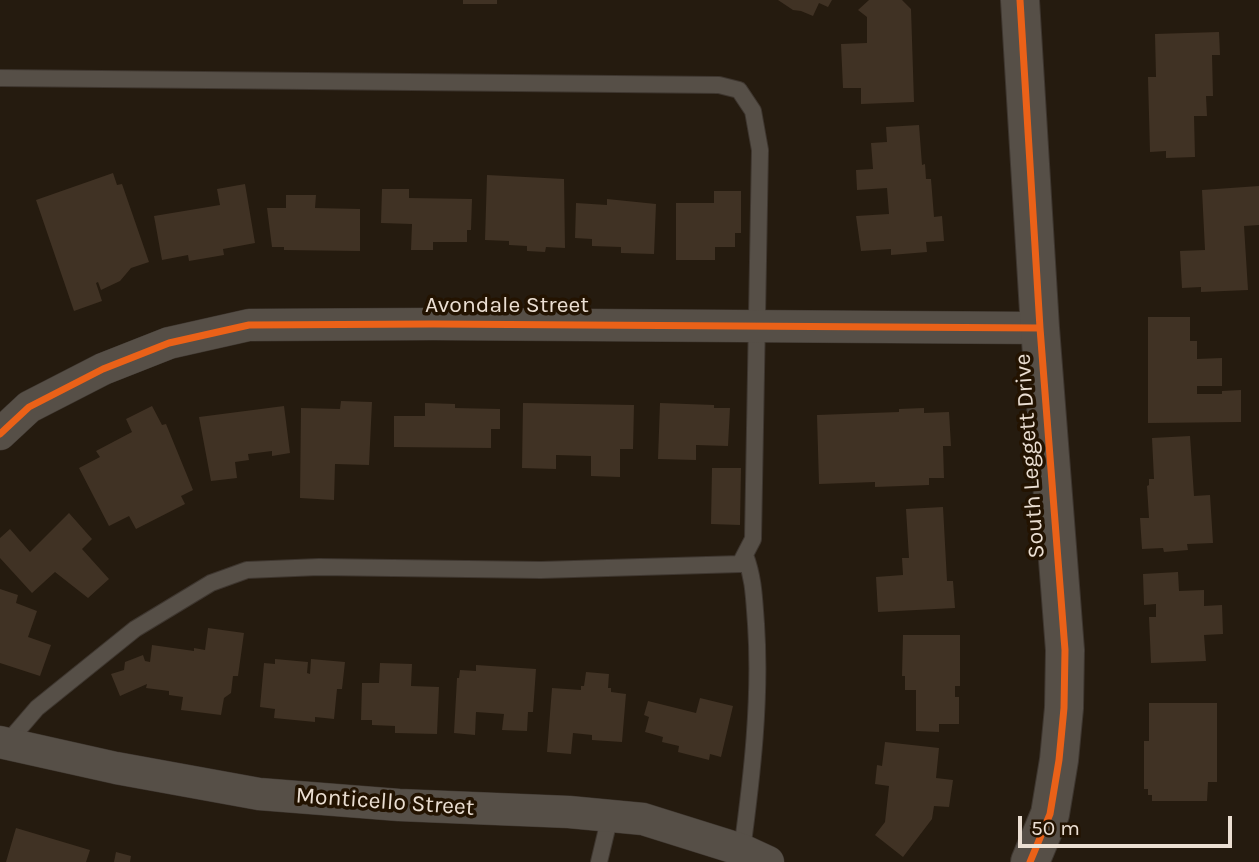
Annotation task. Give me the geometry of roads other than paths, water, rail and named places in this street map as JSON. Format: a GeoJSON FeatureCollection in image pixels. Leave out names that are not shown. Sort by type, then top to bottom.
{"type":"FeatureCollection","features":[{"type":"Feature","properties":{"kind":"street","name":"South Leggett Drive"},"geometry":{"type":"LineString","coordinates":[[1020,0],[1040,328],[1065,650],[1064,708],[1059,760],[1050,814],[1030,862]]}},
{"type":"Feature","properties":{"kind":"street","name":"Avondale Street"},"geometry":{"type":"LineString","coordinates":[[0,434],[29,407],[103,369],[169,343],[249,326],[1040,328]]}},
{"type":"Feature","properties":{"kind":"street","name":"Monticello Street"},"geometry":{"type":"LineString","coordinates":[[3,743],[116,768],[259,794],[569,812],[643,819],[755,856]]}},
{"type":"Feature","properties":{"kind":"lane"},"geometry":{"type":"LineString","coordinates":[[0,78],[719,85],[739,90],[753,111],[760,150],[753,539],[740,564],[541,570],[319,567],[247,570],[211,583],[135,629],[37,708],[3,743]]}},
{"type":"Feature","properties":{"kind":"lane"},"geometry":{"type":"LineString","coordinates":[[745,555],[752,576],[758,658],[750,789],[755,856]]}},
{"type":"Feature","properties":{"kind":"lane"},"geometry":{"type":"LineString","coordinates":[[598,862],[610,816]]}}]}
